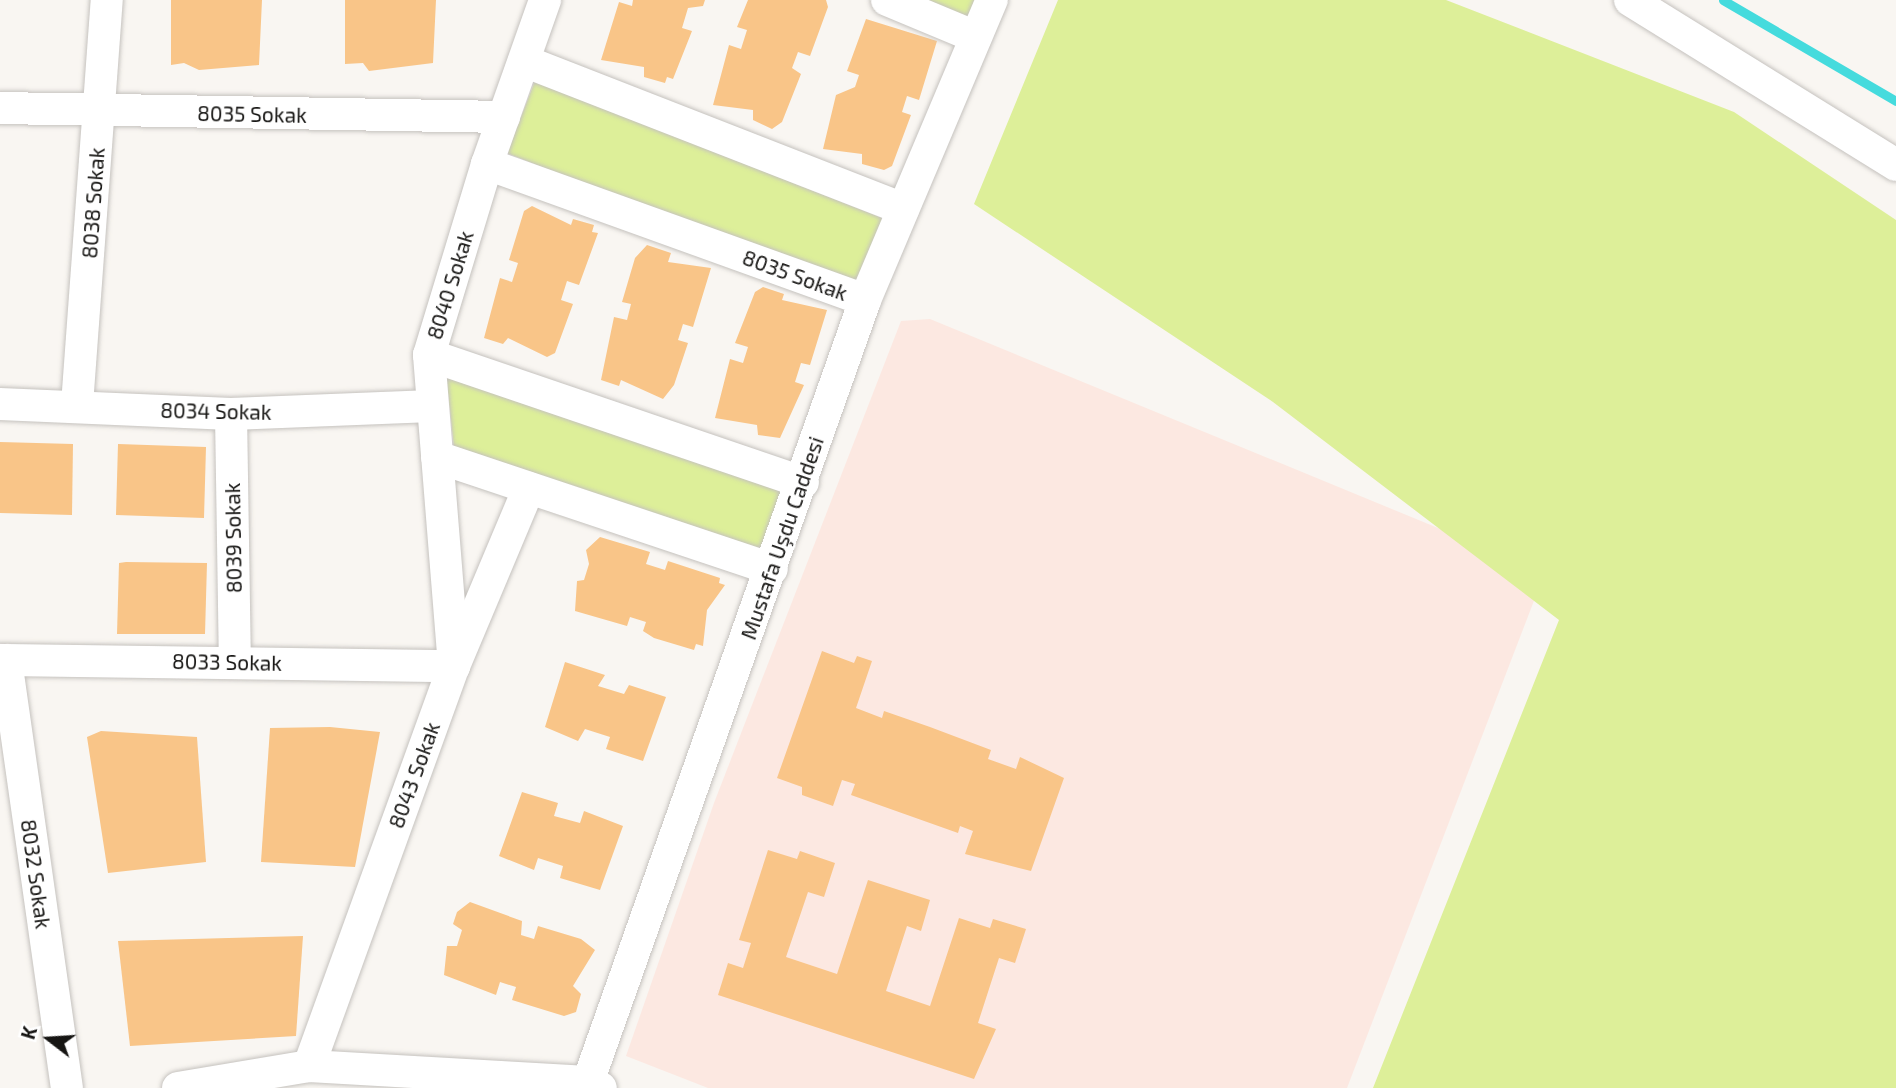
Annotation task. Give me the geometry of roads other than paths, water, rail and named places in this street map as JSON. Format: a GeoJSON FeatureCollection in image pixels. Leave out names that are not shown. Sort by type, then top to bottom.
{"type":"FeatureCollection","features":[{"type":"Feature","properties":{"kind":"street","name":"8038 Sokak"},"geometry":{"type":"LineString","coordinates":[[78,405],[107,0]]}},
{"type":"Feature","properties":{"kind":"street","name":"8040 Sokak"},"geometry":{"type":"LineString","coordinates":[[454,666],[429,355],[487,164],[545,0]]}},
{"type":"Feature","properties":{"kind":"street"},"geometry":{"type":"LineString","coordinates":[[887,0],[976,37]]}},
{"type":"Feature","properties":{"kind":"street","name":"Mustafa Uşdu Caddesi"},"geometry":{"type":"LineString","coordinates":[[594,1085],[865,300],[992,0]]}},
{"type":"Feature","properties":{"kind":"street"},"geometry":{"type":"LineString","coordinates":[[1630,0],[1896,165]]}},
{"type":"Feature","properties":{"kind":"street"},"geometry":{"type":"LineString","coordinates":[[524,61],[903,209]]}},
{"type":"Feature","properties":{"kind":"street","name":"8035 Sokak"},"geometry":{"type":"LineString","coordinates":[[0,108],[99,112],[504,117]]}},
{"type":"Feature","properties":{"kind":"street","name":"8035 Sokak"},"geometry":{"type":"LineString","coordinates":[[487,164],[865,300]]}},
{"type":"Feature","properties":{"kind":"street"},"geometry":{"type":"LineString","coordinates":[[429,355],[803,482]]}},
{"type":"Feature","properties":{"kind":"street","name":"8034 Sokak"},"geometry":{"type":"LineString","coordinates":[[0,404],[78,405],[231,414],[432,406]]}},
{"type":"Feature","properties":{"kind":"street","name":"8039 Sokak"},"geometry":{"type":"LineString","coordinates":[[231,414],[235,662]]}},
{"type":"Feature","properties":{"kind":"street"},"geometry":{"type":"LineString","coordinates":[[437,457],[772,569]]}},
{"type":"Feature","properties":{"kind":"street","name":"8043 Sokak"},"geometry":{"type":"LineString","coordinates":[[309,1066],[454,666],[529,488]]}},
{"type":"Feature","properties":{"kind":"street","name":"8033 Sokak"},"geometry":{"type":"LineString","coordinates":[[3,660],[454,666]]}},
{"type":"Feature","properties":{"kind":"street","name":"8032 Sokak"},"geometry":{"type":"LineString","coordinates":[[3,660],[67,1088]]}},
{"type":"Feature","properties":{"kind":"street"},"geometry":{"type":"LineString","coordinates":[[178,1088],[309,1066],[594,1085]]}},
{"type":"Feature","properties":{"kind":"waterway"},"geometry":{"type":"LineString","coordinates":[[1723,0],[1896,101]]}}]}
